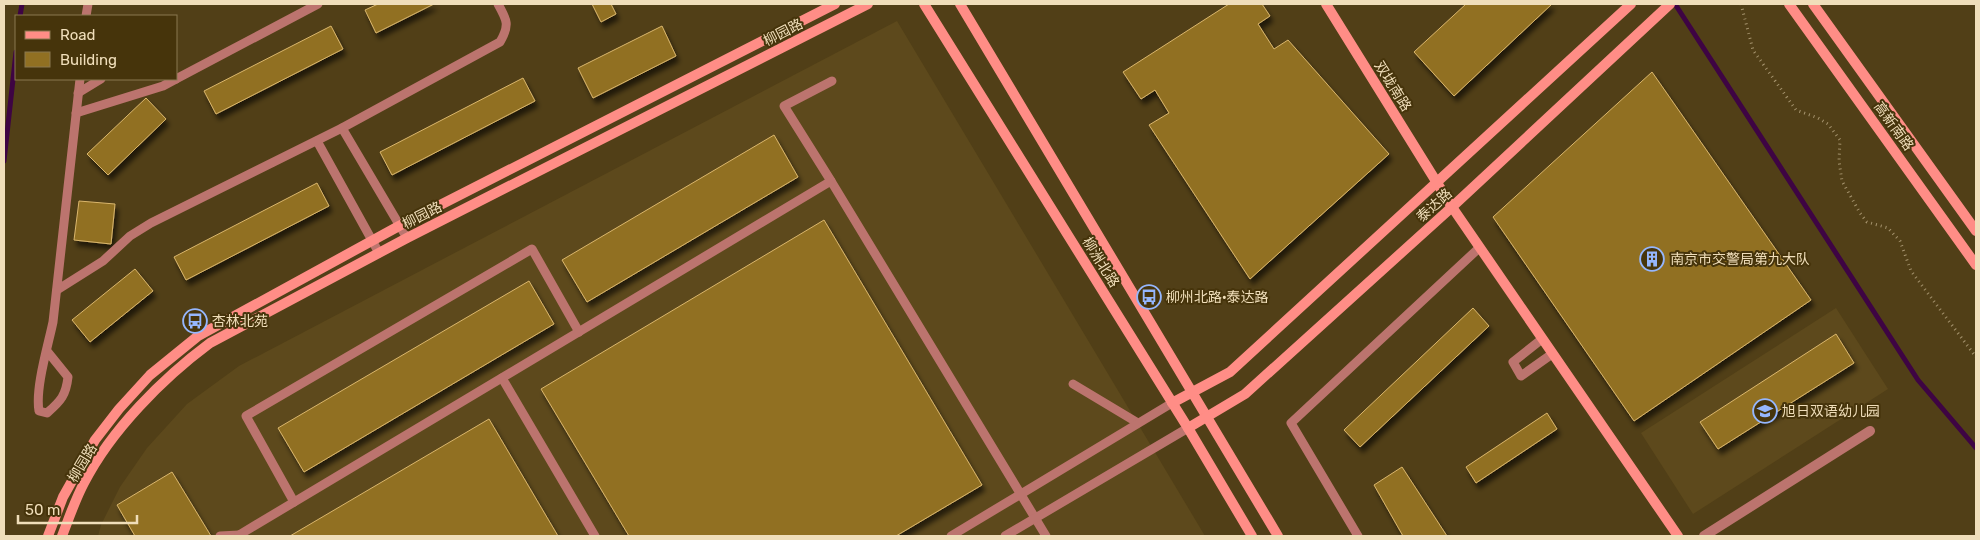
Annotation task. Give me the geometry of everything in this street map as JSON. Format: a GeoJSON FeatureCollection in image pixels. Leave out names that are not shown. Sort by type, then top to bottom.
{"type":"FeatureCollection","features":[{"type":"Feature","properties":{"kind":"street","name":"柳园路"},"geometry":{"type":"LineString","coordinates":[[48,536],[63,497],[94,440],[150,375],[198,336],[400,226],[835,4]]}},
{"type":"Feature","properties":{"kind":"street","name":"柳园路"},"geometry":{"type":"LineString","coordinates":[[62,536],[84,482],[107,447],[159,385],[210,343],[407,238],[868,4]]}},
{"type":"Feature","properties":{"kind":"street","name":"柳洲北路"},"geometry":{"type":"LineString","coordinates":[[924,4],[1188,428],[1252,536]]}},
{"type":"Feature","properties":{"kind":"street","name":"柳洲北路"},"geometry":{"type":"LineString","coordinates":[[960,4],[1278,536]]}},
{"type":"Feature","properties":{"kind":"street","name":"双垅南路"},"geometry":{"type":"LineString","coordinates":[[1326,4],[1436,183],[1479,248],[1678,536]]}},
{"type":"Feature","properties":{"kind":"street","name":"泰达路"},"geometry":{"type":"LineString","coordinates":[[1172,403],[1192,390],[1230,372],[1631,4]]}},
{"type":"Feature","properties":{"kind":"street","name":"泰达路"},"geometry":{"type":"LineString","coordinates":[[1188,428],[1245,394],[1452,207],[1670,4]]}},
{"type":"Feature","properties":{"kind":"street","name":"高新南路"},"geometry":{"type":"LineString","coordinates":[[1789,4],[1976,265]]}},
{"type":"Feature","properties":{"kind":"street","name":"高新南路"},"geometry":{"type":"LineString","coordinates":[[1813,4],[1976,231]]}},
{"type":"Feature","properties":{"kind":"street"},"geometry":{"type":"LineString","coordinates":[[1704,536],[1870,431]]}},
{"type":"Feature","properties":{"kind":"lane"},"geometry":{"type":"LineString","coordinates":[[178,78],[318,4]]}},
{"type":"Feature","properties":{"kind":"lane"},"geometry":{"type":"LineString","coordinates":[[57,290],[103,261],[130,236],[151,223],[317,141],[500,42],[507,30],[505,17],[498,4]]}},
{"type":"Feature","properties":{"kind":"lane"},"geometry":{"type":"LineString","coordinates":[[47,351],[68,377],[66,390],[58,404],[47,413],[38,411],[37,401],[47,351],[53,322],[80,80]]}},
{"type":"Feature","properties":{"kind":"lane"},"geometry":{"type":"LineString","coordinates":[[78,93],[99,80]]}},
{"type":"Feature","properties":{"kind":"lane"},"geometry":{"type":"LineString","coordinates":[[76,112],[162,86],[174,80]]}},
{"type":"Feature","properties":{"kind":"lane"},"geometry":{"type":"LineString","coordinates":[[832,82],[784,106],[1046,536]]}},
{"type":"Feature","properties":{"kind":"lane"},"geometry":{"type":"LineString","coordinates":[[342,128],[407,238]]}},
{"type":"Feature","properties":{"kind":"lane"},"geometry":{"type":"LineString","coordinates":[[317,141],[379,253]]}},
{"type":"Feature","properties":{"kind":"lane"},"geometry":{"type":"LineString","coordinates":[[220,536],[239,536],[831,181]]}},
{"type":"Feature","properties":{"kind":"lane"},"geometry":{"type":"LineString","coordinates":[[1358,536],[1291,423],[1479,248]]}},
{"type":"Feature","properties":{"kind":"lane"},"geometry":{"type":"LineString","coordinates":[[294,502],[246,416],[532,249],[579,332]]}},
{"type":"Feature","properties":{"kind":"lane"},"geometry":{"type":"LineString","coordinates":[[1542,339],[1513,362],[1521,376],[1552,354]]}},
{"type":"Feature","properties":{"kind":"lane"},"geometry":{"type":"LineString","coordinates":[[502,378],[595,536]]}},
{"type":"Feature","properties":{"kind":"lane"},"geometry":{"type":"LineString","coordinates":[[1074,384],[1138,423]]}},
{"type":"Feature","properties":{"kind":"lane"},"geometry":{"type":"LineString","coordinates":[[951,536],[1172,403]]}},
{"type":"Feature","properties":{"kind":"lane"},"geometry":{"type":"LineString","coordinates":[[1005,536],[1188,428]]}},
{"type":"Feature","properties":{"kind":"path"},"geometry":{"type":"LineString","coordinates":[[1741,4],[1754,50],[1796,110],[1828,124],[1840,140],[1839,161],[1842,181],[1860,213],[1867,222],[1888,228],[1900,241],[1911,271],[1976,357]]}},
{"type":"Feature","properties":{"kind":"shaded area"},"geometry":{"type":"Polygon","coordinates":[[[897,21],[1205,536],[98,536],[101,525],[120,487],[147,448],[187,404],[239,366],[897,21]]]}},
{"type":"Feature","properties":{"kind":"shaded area","name":"旭日双语幼儿园"},"geometry":{"type":"Polygon","coordinates":[[[1836,308],[1888,389],[1693,514],[1641,433],[1836,308]]]}},
{"type":"Feature","properties":{"kind":"building"},"geometry":{"type":"Polygon","coordinates":[[[378,4],[434,4],[376,33],[365,10],[378,4]]]}},
{"type":"Feature","properties":{"kind":"building"},"geometry":{"type":"Polygon","coordinates":[[[592,4],[611,4],[616,14],[601,22],[592,4]]]}},
{"type":"Feature","properties":{"kind":"building"},"geometry":{"type":"Polygon","coordinates":[[[1229,4],[1262,4],[1270,16],[1258,24],[1274,49],[1288,40],[1389,154],[1250,279],[1149,125],[1169,113],[1155,90],[1141,99],[1123,72],[1229,4]]]}},
{"type":"Feature","properties":{"kind":"building"},"geometry":{"type":"Polygon","coordinates":[[[1466,4],[1552,4],[1454,96],[1414,52],[1466,4]]]}},
{"type":"Feature","properties":{"kind":"building"},"geometry":{"type":"Polygon","coordinates":[[[331,26],[343,49],[216,114],[204,91],[331,26]]]}},
{"type":"Feature","properties":{"kind":"building"},"geometry":{"type":"Polygon","coordinates":[[[662,26],[676,56],[593,98],[578,68],[662,26]]]}},
{"type":"Feature","properties":{"kind":"building","name":"南京市交警局第九大队"},"geometry":{"type":"Polygon","coordinates":[[[1652,72],[1811,300],[1634,421],[1493,217],[1652,72]]]}},
{"type":"Feature","properties":{"kind":"building"},"geometry":{"type":"Polygon","coordinates":[[[523,78],[535,101],[392,175],[380,152],[523,78]]]}},
{"type":"Feature","properties":{"kind":"building"},"geometry":{"type":"Polygon","coordinates":[[[146,98],[166,119],[108,175],[87,154],[146,98]]]}},
{"type":"Feature","properties":{"kind":"building"},"geometry":{"type":"Polygon","coordinates":[[[774,135],[798,177],[587,302],[562,260],[774,135]]]}},
{"type":"Feature","properties":{"kind":"building"},"geometry":{"type":"Polygon","coordinates":[[[317,183],[329,206],[186,280],[174,257],[317,183]]]}},
{"type":"Feature","properties":{"kind":"building"},"geometry":{"type":"Polygon","coordinates":[[[79,201],[115,204],[111,244],[74,240],[79,201]]]}},
{"type":"Feature","properties":{"kind":"building"},"geometry":{"type":"Polygon","coordinates":[[[824,220],[982,485],[896,536],[629,536],[541,389],[824,220]]]}},
{"type":"Feature","properties":{"kind":"building"},"geometry":{"type":"Polygon","coordinates":[[[135,269],[153,291],[90,342],[72,320],[135,269]]]}},
{"type":"Feature","properties":{"kind":"building"},"geometry":{"type":"Polygon","coordinates":[[[529,281],[554,324],[304,472],[278,428],[529,281]]]}},
{"type":"Feature","properties":{"kind":"building"},"geometry":{"type":"Polygon","coordinates":[[[1473,308],[1489,326],[1360,447],[1344,430],[1473,308]]]}},
{"type":"Feature","properties":{"kind":"building"},"geometry":{"type":"Polygon","coordinates":[[[1836,334],[1854,363],[1718,449],[1700,422],[1836,334]]]}},
{"type":"Feature","properties":{"kind":"building"},"geometry":{"type":"Polygon","coordinates":[[[1547,413],[1557,429],[1476,483],[1466,467],[1547,413]]]}},
{"type":"Feature","properties":{"kind":"building"},"geometry":{"type":"Polygon","coordinates":[[[489,419],[558,536],[290,536],[489,419]]]}},
{"type":"Feature","properties":{"kind":"building"},"geometry":{"type":"Polygon","coordinates":[[[1402,467],[1447,536],[1403,536],[1374,485],[1402,467]]]}},
{"type":"Feature","properties":{"kind":"building"},"geometry":{"type":"Polygon","coordinates":[[[172,472],[211,536],[135,536],[117,505],[172,472]]]}},
{"type":"Feature","properties":{"kind":"waterway"},"geometry":{"type":"LineString","coordinates":[[20,15],[22,4]]}},
{"type":"Feature","properties":{"kind":"waterway"},"geometry":{"type":"LineString","coordinates":[[1675,4],[1918,380],[1976,448]]}},
{"type":"Feature","properties":{"kind":"waterway"},"geometry":{"type":"LineString","coordinates":[[4,161],[15,61]]}},
{"type":"Feature","properties":{"kind":"place","name":"南京市交警局第九大队"},"geometry":{"type":"Point","coordinates":[1652,259]}},
{"type":"Feature","properties":{"kind":"place","name":"柳州北路·泰达路"},"geometry":{"type":"Point","coordinates":[1149,297]}},
{"type":"Feature","properties":{"kind":"place","name":"杏林北苑"},"geometry":{"type":"Point","coordinates":[195,321]}},
{"type":"Feature","properties":{"kind":"place","name":"旭日双语幼儿园"},"geometry":{"type":"Point","coordinates":[1765,411]}}]}
